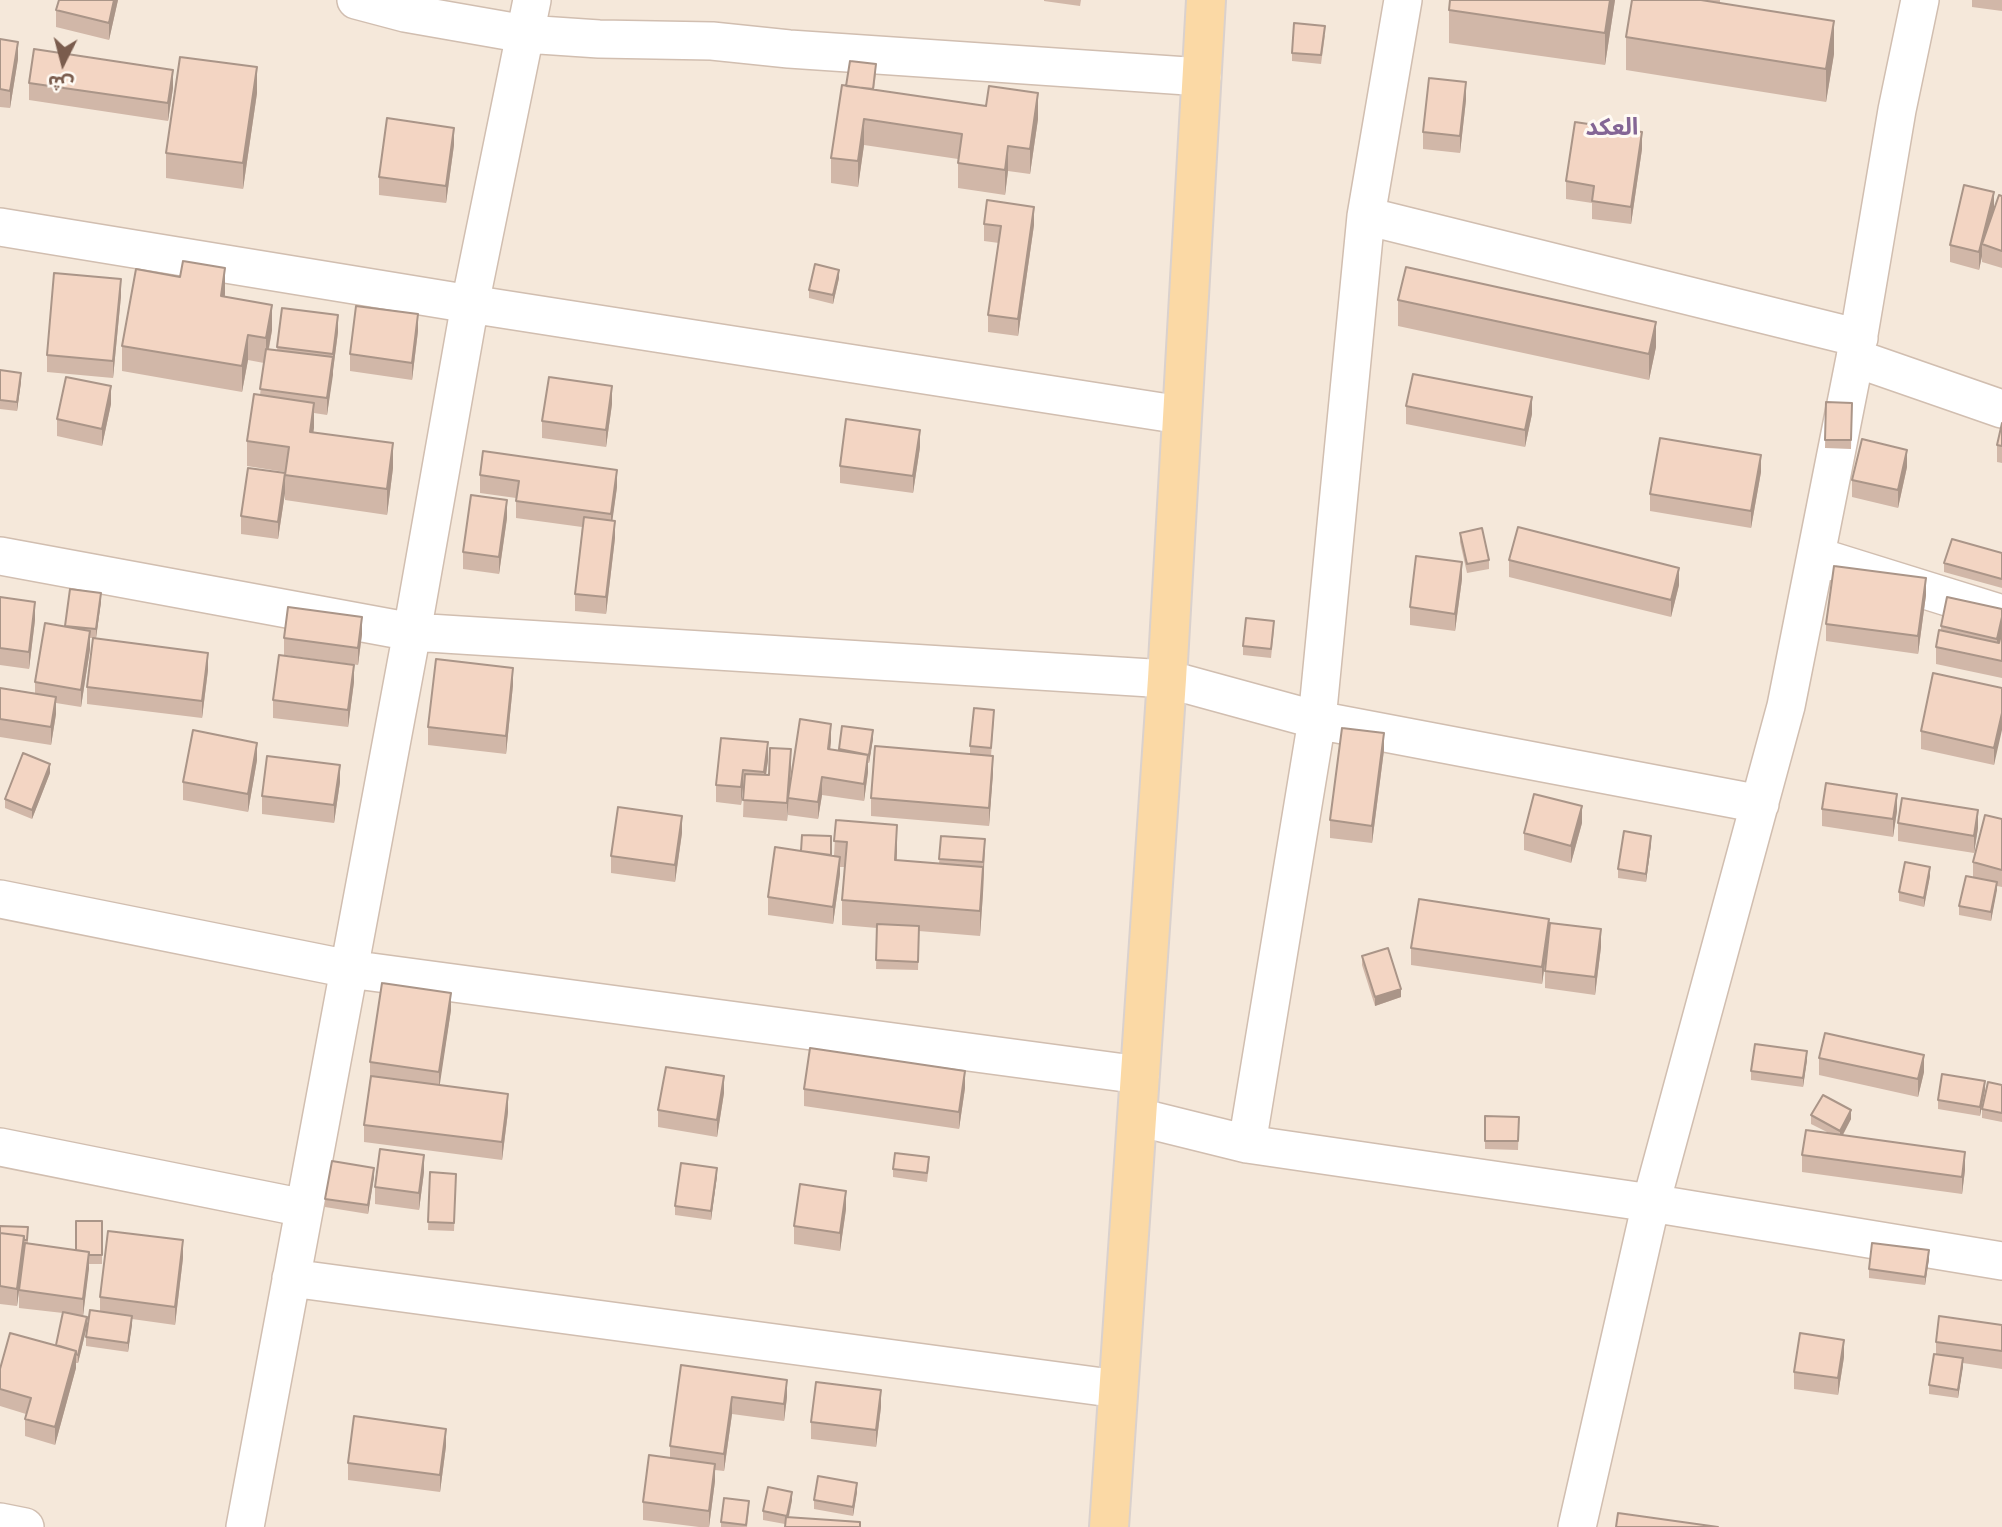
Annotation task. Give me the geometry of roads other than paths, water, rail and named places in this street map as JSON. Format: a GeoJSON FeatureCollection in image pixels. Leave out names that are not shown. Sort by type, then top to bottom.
{"type":"FeatureCollection","features":[{"type":"Feature","properties":{"kind":"main road"},"geometry":{"type":"LineString","coordinates":[[1109,1527],[1167,678],[1206,0]]}},
{"type":"Feature","properties":{"kind":"street"},"geometry":{"type":"LineString","coordinates":[[356,0],[405,13],[528,17],[599,39],[712,41],[789,49],[1202,77]]}},
{"type":"Feature","properties":{"kind":"street"},"geometry":{"type":"LineString","coordinates":[[1247,1144],[1317,720],[1366,216],[1403,0]]}},
{"type":"Feature","properties":{"kind":"street"},"geometry":{"type":"LineString","coordinates":[[1577,1527],[1651,1203],[1787,706],[1857,348],[1897,110],[1920,0]]}},
{"type":"Feature","properties":{"kind":"street"},"geometry":{"type":"LineString","coordinates":[[245,1527],[412,632],[470,304],[528,17]]}},
{"type":"Feature","properties":{"kind":"street"},"geometry":{"type":"LineString","coordinates":[[1366,216],[1857,348],[2002,409]]}},
{"type":"Feature","properties":{"kind":"street"},"geometry":{"type":"LineString","coordinates":[[0,227],[470,304],[1181,415]]}},
{"type":"Feature","properties":{"kind":"street"},"geometry":{"type":"LineString","coordinates":[[0,556],[412,632],[1167,678],[1317,720],[1760,803]]}},
{"type":"Feature","properties":{"kind":"street"},"geometry":{"type":"LineString","coordinates":[[1816,556],[2002,614]]}},
{"type":"Feature","properties":{"kind":"street"},"geometry":{"type":"LineString","coordinates":[[0,899],[349,969],[1140,1075]]}},
{"type":"Feature","properties":{"kind":"street"},"geometry":{"type":"LineString","coordinates":[[1138,1117],[1247,1144],[1651,1203],[2002,1262]]}},
{"type":"Feature","properties":{"kind":"street"},"geometry":{"type":"LineString","coordinates":[[0,1147],[304,1208]]}},
{"type":"Feature","properties":{"kind":"street"},"geometry":{"type":"LineString","coordinates":[[291,1278],[1118,1390]]}},
{"type":"Feature","properties":{"kind":"street"},"geometry":{"type":"LineString","coordinates":[[0,1522],[25,1527]]}},
{"type":"Feature","properties":{"kind":"district","name":"العكد"},"geometry":{"type":"Point","coordinates":[1612,128]}}]}
